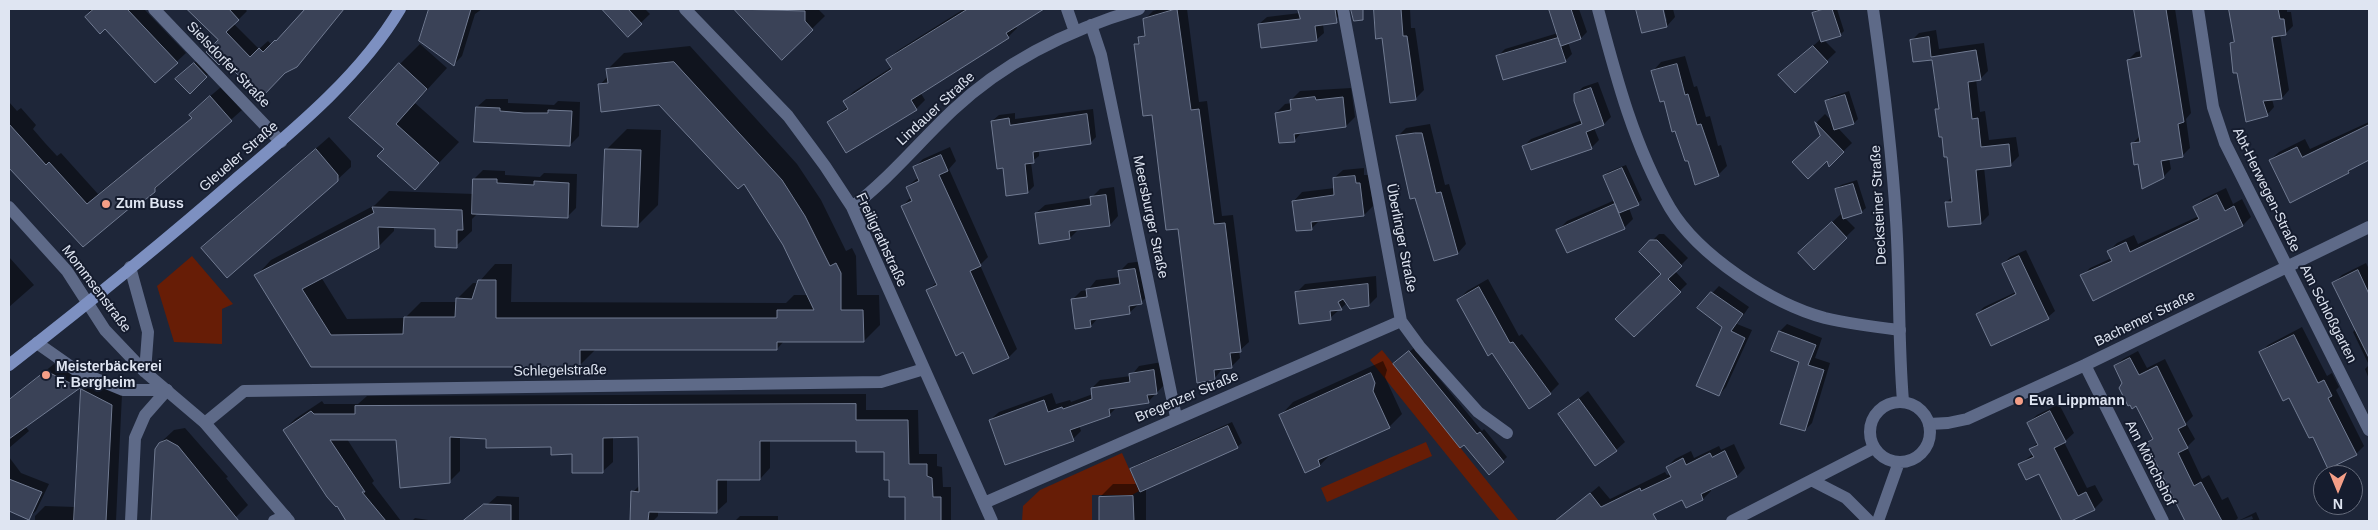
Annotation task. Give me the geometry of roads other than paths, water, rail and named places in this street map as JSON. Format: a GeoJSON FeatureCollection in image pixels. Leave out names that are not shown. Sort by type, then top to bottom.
{"type":"FeatureCollection","features":[{"type":"Feature","properties":{"kind":"main road","name":"Gleueler Straße"},"geometry":{"type":"LineString","coordinates":[[9,365],[281,142],[341,85],[400,9]]}},
{"type":"Feature","properties":{"kind":"street","name":"Sielsdorfer Straße"},"geometry":{"type":"LineString","coordinates":[[154,9],[281,142]]}},
{"type":"Feature","properties":{"kind":"street","name":"Freiligrathstraße"},"geometry":{"type":"LineString","coordinates":[[685,9],[788,116],[825,166],[852,207],[992,521]]}},
{"type":"Feature","properties":{"kind":"street"},"geometry":{"type":"LineString","coordinates":[[1068,9],[1075,32]]}},
{"type":"Feature","properties":{"kind":"street","name":"Lindauer Straße"},"geometry":{"type":"LineString","coordinates":[[852,207],[870,193],[954,109],[984,84],[1044,46],[1092,25],[1138,9]]}},
{"type":"Feature","properties":{"kind":"street","name":"Überlinger Straße"},"geometry":{"type":"LineString","coordinates":[[1343,9],[1401,321],[1420,347],[1478,412],[1507,433]]}},
{"type":"Feature","properties":{"kind":"street"},"geometry":{"type":"LineString","coordinates":[[1598,9],[1620,92],[1647,163],[1671,209],[1707,252],[1739,276],[1777,298],[1823,317],[1868,327],[1900,330]]}},
{"type":"Feature","properties":{"kind":"street","name":"Decksteiner Straße"},"geometry":{"type":"LineString","coordinates":[[1873,9],[1889,118],[1896,221],[1903,401]]}},
{"type":"Feature","properties":{"kind":"street","name":"Abt-Herwegen-Straße"},"geometry":{"type":"LineString","coordinates":[[2198,9],[2213,107],[2225,143],[2287,266]]}},
{"type":"Feature","properties":{"kind":"street","name":"Meersburger Straße"},"geometry":{"type":"LineString","coordinates":[[1092,25],[1101,54],[1176,417]]}},
{"type":"Feature","properties":{"kind":"street","name":"Mommsenstraße"},"geometry":{"type":"LineString","coordinates":[[9,207],[67,271],[105,330],[145,372],[205,423],[283,520]]}},
{"type":"Feature","properties":{"kind":"street","name":"Bachemer Straße"},"geometry":{"type":"LineString","coordinates":[[1929,424],[1948,424],[1967,419],[2084,365],[2369,226]]}},
{"type":"Feature","properties":{"kind":"street","name":"Am Schloßgarten"},"geometry":{"type":"LineString","coordinates":[[2287,266],[2369,430]]}},
{"type":"Feature","properties":{"kind":"street"},"geometry":{"type":"LineString","coordinates":[[130,267],[148,332],[145,372]]}},
{"type":"Feature","properties":{"kind":"street","name":"Bregenzer Straße"},"geometry":{"type":"LineString","coordinates":[[984,503],[1176,417],[1401,321]]}},
{"type":"Feature","properties":{"kind":"street"},"geometry":{"type":"LineString","coordinates":[[37,343],[77,371],[123,390],[167,390]]}},
{"type":"Feature","properties":{"kind":"street","name":"Am Mönchshof"},"geometry":{"type":"LineString","coordinates":[[2084,365],[2163,521]]}},
{"type":"Feature","properties":{"kind":"street","name":"Schlegelstraße"},"geometry":{"type":"LineString","coordinates":[[205,423],[244,391],[882,382],[924,369]]}},
{"type":"Feature","properties":{"kind":"street"},"geometry":{"type":"LineString","coordinates":[[131,521],[135,438],[145,415],[167,390]]}},
{"type":"Feature","properties":{"kind":"street"},"geometry":{"type":"LineString","coordinates":[[1903,401],[1917,407],[1925,415],[1929,424],[1930,435],[1922,453],[1913,458],[1898,462],[1884,458],[1874,448],[1870,436],[1873,418],[1882,407],[1891,402],[1903,401]]}},
{"type":"Feature","properties":{"kind":"street"},"geometry":{"type":"LineString","coordinates":[[1732,521],[1874,448]]}},
{"type":"Feature","properties":{"kind":"street"},"geometry":{"type":"LineString","coordinates":[[1878,521],[1898,462]]}},
{"type":"Feature","properties":{"kind":"street"},"geometry":{"type":"LineString","coordinates":[[1813,481],[1846,498],[1869,521]]}},
{"type":"Feature","properties":{"kind":"place","name":"Zum Buss"},"geometry":{"type":"Point","coordinates":[106,204]}},
{"type":"Feature","properties":{"kind":"place","name":"Meisterbäckerei F. Bergheim"},"geometry":{"type":"Point","coordinates":[46,375]}},
{"type":"Feature","properties":{"kind":"place","name":"Eva Lippmann"},"geometry":{"type":"Point","coordinates":[2019,401]}}]}
